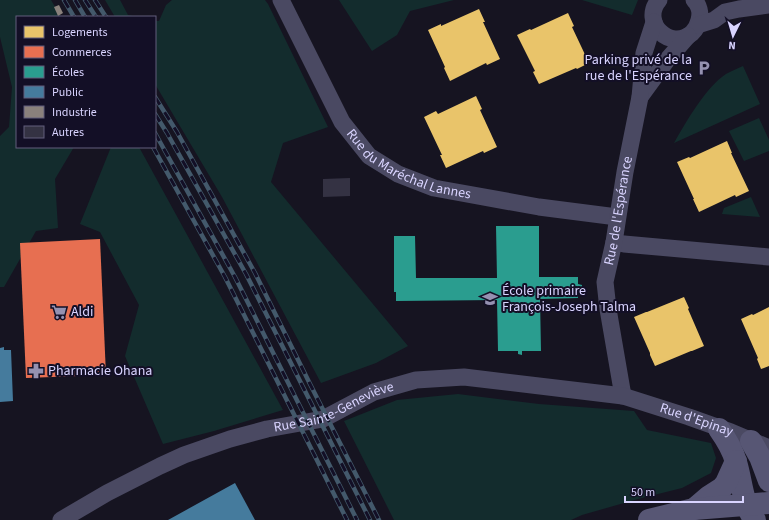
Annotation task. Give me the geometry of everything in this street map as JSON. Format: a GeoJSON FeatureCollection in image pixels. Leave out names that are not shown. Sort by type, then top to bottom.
{"type":"FeatureCollection","features":[{"type":"Feature","properties":{"kind":"main road"},"geometry":{"type":"LineString","coordinates":[[719,429],[733,452],[742,490],[751,512]]}},
{"type":"Feature","properties":{"kind":"main road"},"geometry":{"type":"LineString","coordinates":[[760,444],[760,457],[769,482]]}},
{"type":"Feature","properties":{"kind":"main road"},"geometry":{"type":"LineString","coordinates":[[694,509],[722,488],[726,483],[736,461]]}},
{"type":"Feature","properties":{"kind":"main road"},"geometry":{"type":"LineString","coordinates":[[649,520],[694,509],[751,512],[769,503]]}},
{"type":"Feature","properties":{"kind":"street","name":"Rue du Maréchal Lannes"},"geometry":{"type":"LineString","coordinates":[[281,0],[342,122],[369,156],[398,174],[434,188],[539,207],[617,217]]}},
{"type":"Feature","properties":{"kind":"street","name":"Rue de l'Espérance"},"geometry":{"type":"LineString","coordinates":[[623,396],[608,309],[606,282],[640,97],[644,53],[654,22],[654,8],[659,0]]}},
{"type":"Feature","properties":{"kind":"street","name":"Rue de l'Espérance"},"geometry":{"type":"LineString","coordinates":[[695,1],[725,12]]}},
{"type":"Feature","properties":{"kind":"street"},"geometry":{"type":"LineString","coordinates":[[654,22],[661,34],[674,39],[682,39],[693,31],[700,18],[700,10],[695,1]]}},
{"type":"Feature","properties":{"kind":"street","name":"Rue de l'Espérance"},"geometry":{"type":"LineString","coordinates":[[640,97],[667,60],[693,31],[714,20],[725,12],[769,5]]}},
{"type":"Feature","properties":{"kind":"street"},"geometry":{"type":"LineString","coordinates":[[614,242],[769,257]]}},
{"type":"Feature","properties":{"kind":"street","name":"Rue Sainte-Geneviève"},"geometry":{"type":"LineString","coordinates":[[61,520],[107,493],[184,455],[230,439],[267,429],[323,419],[374,392],[416,380],[464,377],[623,396]]}},
{"type":"Feature","properties":{"kind":"street","name":"Rue d'Epinay"},"geometry":{"type":"LineString","coordinates":[[623,396],[689,417],[760,444]]}},
{"type":"Feature","properties":{"kind":"green space"},"geometry":{"type":"Polygon","coordinates":[[[0,0],[51,0],[60,16],[16,16],[16,148],[73,148],[55,179],[58,228],[36,231],[4,287],[0,287],[0,136],[9,127],[12,87],[0,37],[0,0]]]}},
{"type":"Feature","properties":{"kind":"green space"},"geometry":{"type":"Polygon","coordinates":[[[105,0],[120,0],[128,15],[133,16],[114,16],[105,0]]]}},
{"type":"Feature","properties":{"kind":"green space"},"geometry":{"type":"Polygon","coordinates":[[[172,0],[265,0],[268,4],[328,127],[283,143],[271,182],[408,346],[376,363],[321,383],[222,197],[156,86],[156,21],[159,21],[166,5],[172,0]]]}},
{"type":"Feature","properties":{"kind":"green space"},"geometry":{"type":"Polygon","coordinates":[[[339,0],[454,0],[410,11],[397,35],[372,51],[339,0]]]}},
{"type":"Feature","properties":{"kind":"green space"},"geometry":{"type":"Polygon","coordinates":[[[582,0],[638,0],[632,15],[582,0]]]}},
{"type":"Feature","properties":{"kind":"green space"},"geometry":{"type":"Polygon","coordinates":[[[743,66],[760,104],[674,143],[684,125],[711,87],[726,74],[743,66]]]}},
{"type":"Feature","properties":{"kind":"green space"},"geometry":{"type":"Polygon","coordinates":[[[759,118],[769,140],[769,151],[744,161],[729,131],[759,118]]]}},
{"type":"Feature","properties":{"kind":"green space"},"geometry":{"type":"Polygon","coordinates":[[[111,148],[140,148],[283,410],[214,431],[163,444],[125,356],[139,305],[100,232],[80,224],[111,148]]]}},
{"type":"Feature","properties":{"kind":"green space"},"geometry":{"type":"Polygon","coordinates":[[[751,197],[760,217],[722,214],[724,208],[751,197]]]}},
{"type":"Feature","properties":{"kind":"green space"},"geometry":{"type":"Polygon","coordinates":[[[458,394],[539,404],[634,411],[647,430],[711,443],[716,458],[711,473],[682,488],[582,515],[571,520],[394,520],[344,421],[397,400],[458,394]]]}},
{"type":"Feature","properties":{"kind":"building: Logements"},"geometry":{"type":"Polygon","coordinates":[[[479,9],[485,22],[483,22],[500,59],[487,65],[486,63],[450,81],[428,30],[441,24],[441,26],[479,9]]]}},
{"type":"Feature","properties":{"kind":"building: Logements"},"geometry":{"type":"Polygon","coordinates":[[[568,13],[574,26],[572,27],[589,63],[539,84],[533,72],[535,71],[517,35],[568,13]]]}},
{"type":"Feature","properties":{"kind":"building: Logements"},"geometry":{"type":"Polygon","coordinates":[[[476,96],[482,109],[480,110],[497,147],[484,153],[483,151],[446,168],[440,155],[442,155],[424,117],[436,111],[438,114],[476,96]]]}},
{"type":"Feature","properties":{"kind":"building: Logements"},"geometry":{"type":"Polygon","coordinates":[[[727,141],[749,191],[736,197],[735,195],[699,212],[677,162],[689,157],[690,158],[727,141]]]}},
{"type":"Feature","properties":{"kind":"building: Logements"},"geometry":{"type":"Polygon","coordinates":[[[684,297],[704,346],[655,366],[634,317],[684,297]]]}},
{"type":"Feature","properties":{"kind":"building: Logements"},"geometry":{"type":"Polygon","coordinates":[[[769,307],[769,366],[761,369],[757,359],[758,358],[741,319],[769,307]]]}},
{"type":"Feature","properties":{"kind":"building: Commerces"},"geometry":{"type":"Polygon","coordinates":[[[100,239],[106,375],[26,378],[20,243],[100,239]]]}},
{"type":"Feature","properties":{"kind":"building: Écoles"},"geometry":{"type":"Polygon","coordinates":[[[496,226],[539,226],[539,277],[578,277],[578,284],[582,285],[582,291],[578,290],[578,298],[540,299],[541,351],[522,351],[522,355],[518,354],[518,351],[498,351],[497,300],[396,301],[396,292],[394,292],[394,236],[415,236],[416,278],[497,278],[496,226]]]}},
{"type":"Feature","properties":{"kind":"building: Public"},"geometry":{"type":"Polygon","coordinates":[[[4,347],[4,350],[11,350],[13,401],[0,402],[0,348],[4,347]]]}},
{"type":"Feature","properties":{"kind":"building: Public"},"geometry":{"type":"Polygon","coordinates":[[[235,483],[255,520],[168,520],[235,483]]]}},
{"type":"Feature","properties":{"kind":"building: Industrie"},"geometry":{"type":"Polygon","coordinates":[[[59,5],[63,13],[58,16],[54,7],[59,5]]]}},
{"type":"Feature","properties":{"kind":"building: Autres"},"geometry":{"type":"Polygon","coordinates":[[[350,178],[350,196],[323,197],[323,179],[350,178]]]}},
{"type":"Feature","properties":{"kind":"railway"},"geometry":{"type":"LineString","coordinates":[[64,0],[73,16]]}},
{"type":"Feature","properties":{"kind":"railway"},"geometry":{"type":"LineString","coordinates":[[75,0],[84,16]]}},
{"type":"Feature","properties":{"kind":"railway"},"geometry":{"type":"LineString","coordinates":[[85,0],[95,16]]}},
{"type":"Feature","properties":{"kind":"railway"},"geometry":{"type":"LineString","coordinates":[[95,0],[105,16]]}},
{"type":"Feature","properties":{"kind":"railway"},"geometry":{"type":"LineString","coordinates":[[156,99],[177,132],[255,273],[379,520]]}},
{"type":"Feature","properties":{"kind":"railway"},"geometry":{"type":"LineString","coordinates":[[156,116],[246,274],[370,520]]}},
{"type":"Feature","properties":{"kind":"railway"},"geometry":{"type":"LineString","coordinates":[[156,135],[235,277],[357,520]]}},
{"type":"Feature","properties":{"kind":"railway"},"geometry":{"type":"LineString","coordinates":[[154,148],[225,277],[347,520]]}},
{"type":"Feature","properties":{"kind":"place","name":"Parking privé de la rue de l'Espérance"},"geometry":{"type":"Point","coordinates":[704,68]}},
{"type":"Feature","properties":{"kind":"place","name":"École primaire François-Joseph Talma"},"geometry":{"type":"Point","coordinates":[490,299]}},
{"type":"Feature","properties":{"kind":"place","name":"Aldi"},"geometry":{"type":"Point","coordinates":[59,312]}},
{"type":"Feature","properties":{"kind":"place","name":"Pharmacie Ohana"},"geometry":{"type":"Point","coordinates":[36,371]}}]}
